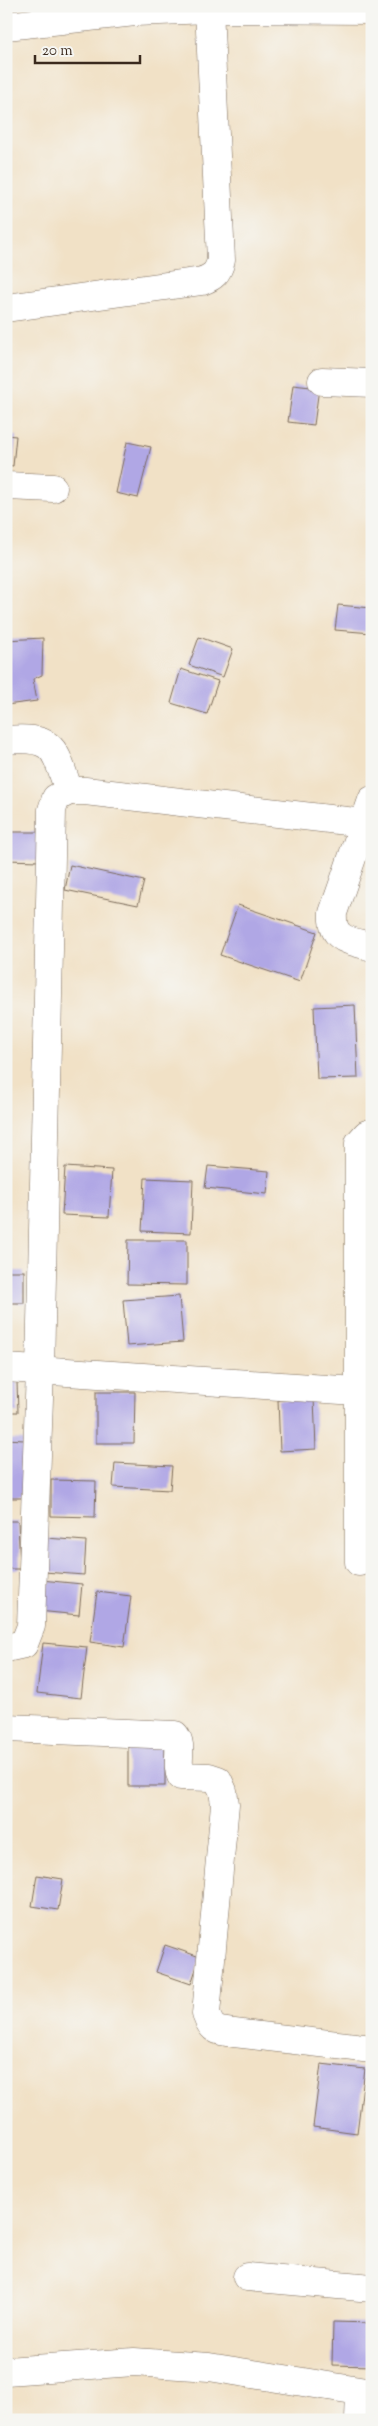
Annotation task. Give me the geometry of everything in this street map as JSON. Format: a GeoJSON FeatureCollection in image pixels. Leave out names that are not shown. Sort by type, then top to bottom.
{"type":"FeatureCollection","features":[{"type":"Feature","properties":{"kind":"street"},"geometry":{"type":"LineString","coordinates":[[6,308],[202,282],[212,277],[219,270],[221,260],[209,9]]}},
{"type":"Feature","properties":{"kind":"street"},"geometry":{"type":"LineString","coordinates":[[6,26],[135,12],[209,9],[372,10]]}},
{"type":"Feature","properties":{"kind":"street"},"geometry":{"type":"LineString","coordinates":[[322,381],[372,383]]}},
{"type":"Feature","properties":{"kind":"street"},"geometry":{"type":"LineString","coordinates":[[6,486],[52,488]]}},
{"type":"Feature","properties":{"kind":"street"},"geometry":{"type":"LineString","coordinates":[[6,740],[32,739],[49,745],[56,753],[69,791]]}},
{"type":"Feature","properties":{"kind":"street"},"geometry":{"type":"LineString","coordinates":[[6,1648],[24,1644],[31,1626],[40,1370],[52,810],[56,798],[69,791],[85,791],[368,812],[333,914],[332,925],[335,932],[345,939],[372,946]]}},
{"type":"Feature","properties":{"kind":"street"},"geometry":{"type":"LineString","coordinates":[[359,1562],[365,1392],[359,1143],[367,1134],[372,1133]]}},
{"type":"Feature","properties":{"kind":"street"},"geometry":{"type":"LineString","coordinates":[[6,1368],[365,1392]]}},
{"type":"Feature","properties":{"kind":"street"},"geometry":{"type":"LineString","coordinates":[[6,1728],[170,1735],[178,1738],[178,1770],[181,1776],[209,1777],[218,1780],[223,1791],[225,1804],[206,2014],[210,2025],[219,2031],[372,2049]]}},
{"type":"Feature","properties":{"kind":"street"},"geometry":{"type":"LineString","coordinates":[[247,2277],[372,2288]]}},
{"type":"Feature","properties":{"kind":"street"},"geometry":{"type":"LineString","coordinates":[[6,2371],[134,2362],[209,2367],[366,2392],[359,2420]]}},
{"type":"Feature","properties":{"kind":"building"},"geometry":{"type":"Polygon","coordinates":[[[293,385],[319,388],[314,425],[288,422],[293,385]]]}},
{"type":"Feature","properties":{"kind":"building"},"geometry":{"type":"Polygon","coordinates":[[[6,435],[16,436],[13,466],[6,465],[6,435]]]}},
{"type":"Feature","properties":{"kind":"building"},"geometry":{"type":"Polygon","coordinates":[[[127,442],[151,447],[138,498],[116,493],[127,442]]]}},
{"type":"Feature","properties":{"kind":"building"},"geometry":{"type":"Polygon","coordinates":[[[338,605],[372,608],[372,633],[335,630],[338,605]]]}},
{"type":"Feature","properties":{"kind":"building"},"geometry":{"type":"Polygon","coordinates":[[[199,637],[233,649],[223,677],[189,665],[199,637]]]}},
{"type":"Feature","properties":{"kind":"building"},"geometry":{"type":"Polygon","coordinates":[[[43,638],[42,675],[33,679],[37,701],[6,705],[6,640],[43,638]]]}},
{"type":"Feature","properties":{"kind":"building"},"geometry":{"type":"Polygon","coordinates":[[[181,669],[218,681],[207,714],[171,703],[181,669]]]}},
{"type":"Feature","properties":{"kind":"building"},"geometry":{"type":"Polygon","coordinates":[[[6,832],[40,832],[39,861],[6,860],[6,832]]]}},
{"type":"Feature","properties":{"kind":"building"},"geometry":{"type":"Polygon","coordinates":[[[70,865],[144,881],[138,905],[65,890],[70,865]]]}},
{"type":"Feature","properties":{"kind":"building"},"geometry":{"type":"Polygon","coordinates":[[[238,905],[317,932],[300,982],[220,955],[238,905]]]}},
{"type":"Feature","properties":{"kind":"building"},"geometry":{"type":"Polygon","coordinates":[[[355,1005],[358,1078],[317,1079],[314,1007],[355,1005]]]}},
{"type":"Feature","properties":{"kind":"building"},"geometry":{"type":"Polygon","coordinates":[[[208,1166],[269,1171],[267,1194],[205,1188],[208,1166]]]}},
{"type":"Feature","properties":{"kind":"building"},"geometry":{"type":"Polygon","coordinates":[[[65,1167],[112,1170],[109,1217],[62,1215],[65,1167]]]}},
{"type":"Feature","properties":{"kind":"building"},"geometry":{"type":"Polygon","coordinates":[[[145,1178],[193,1180],[191,1233],[142,1231],[145,1178]]]}},
{"type":"Feature","properties":{"kind":"building"},"geometry":{"type":"Polygon","coordinates":[[[128,1240],[187,1240],[187,1285],[127,1284],[128,1240]]]}},
{"type":"Feature","properties":{"kind":"building"},"geometry":{"type":"Polygon","coordinates":[[[6,1271],[24,1271],[24,1303],[6,1303],[6,1271]]]}},
{"type":"Feature","properties":{"kind":"building"},"geometry":{"type":"Polygon","coordinates":[[[179,1296],[183,1342],[127,1346],[123,1300],[179,1296]]]}},
{"type":"Feature","properties":{"kind":"building"},"geometry":{"type":"Polygon","coordinates":[[[6,1382],[17,1382],[18,1412],[6,1412],[6,1382]]]}},
{"type":"Feature","properties":{"kind":"building"},"geometry":{"type":"Polygon","coordinates":[[[96,1392],[135,1392],[134,1443],[96,1443],[96,1392]]]}},
{"type":"Feature","properties":{"kind":"building"},"geometry":{"type":"Polygon","coordinates":[[[314,1398],[316,1449],[280,1451],[278,1400],[314,1398]]]}},
{"type":"Feature","properties":{"kind":"building"},"geometry":{"type":"Polygon","coordinates":[[[6,1439],[24,1440],[22,1498],[6,1498],[6,1439]]]}},
{"type":"Feature","properties":{"kind":"building"},"geometry":{"type":"Polygon","coordinates":[[[115,1463],[172,1466],[170,1490],[113,1487],[115,1463]]]}},
{"type":"Feature","properties":{"kind":"building"},"geometry":{"type":"Polygon","coordinates":[[[51,1480],[96,1481],[95,1517],[51,1516],[51,1480]]]}},
{"type":"Feature","properties":{"kind":"building"},"geometry":{"type":"Polygon","coordinates":[[[6,1521],[18,1521],[20,1569],[6,1569],[6,1521]]]}},
{"type":"Feature","properties":{"kind":"building"},"geometry":{"type":"Polygon","coordinates":[[[46,1538],[86,1541],[84,1575],[44,1572],[46,1538]]]}},
{"type":"Feature","properties":{"kind":"building"},"geometry":{"type":"Polygon","coordinates":[[[41,1580],[82,1584],[79,1615],[38,1611],[41,1580]]]}},
{"type":"Feature","properties":{"kind":"building"},"geometry":{"type":"Polygon","coordinates":[[[97,1592],[131,1596],[124,1647],[90,1642],[97,1592]]]}},
{"type":"Feature","properties":{"kind":"building"},"geometry":{"type":"Polygon","coordinates":[[[43,1643],[87,1647],[81,1698],[37,1693],[43,1643]]]}},
{"type":"Feature","properties":{"kind":"building"},"geometry":{"type":"Polygon","coordinates":[[[128,1744],[165,1744],[165,1786],[128,1786],[128,1744]]]}},
{"type":"Feature","properties":{"kind":"building"},"geometry":{"type":"Polygon","coordinates":[[[37,1875],[63,1879],[58,1910],[32,1906],[37,1875]]]}},
{"type":"Feature","properties":{"kind":"building"},"geometry":{"type":"Polygon","coordinates":[[[165,1945],[200,1957],[191,1984],[156,1972],[165,1945]]]}},
{"type":"Feature","properties":{"kind":"building"},"geometry":{"type":"Polygon","coordinates":[[[321,2064],[365,2069],[357,2133],[313,2127],[321,2064]]]}},
{"type":"Feature","properties":{"kind":"building"},"geometry":{"type":"Polygon","coordinates":[[[333,2322],[372,2323],[372,2366],[332,2365],[333,2322]]]}}]}
